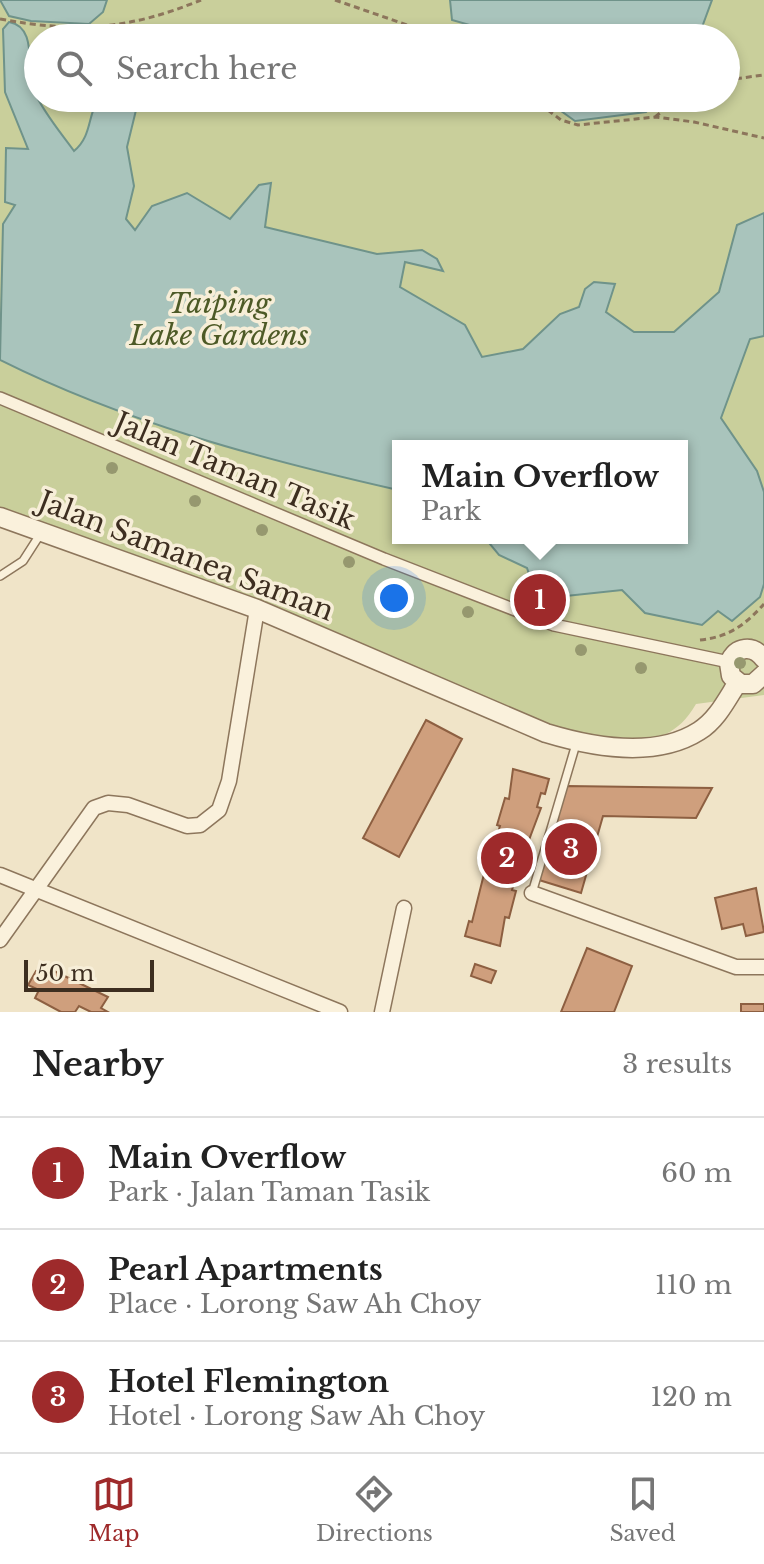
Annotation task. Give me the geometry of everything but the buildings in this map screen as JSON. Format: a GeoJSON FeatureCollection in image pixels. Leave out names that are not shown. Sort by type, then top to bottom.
{"type":"FeatureCollection","features":[{"type":"Feature","properties":{"kind":"street","name":"Jalan Taman Tasik"},"geometry":{"type":"LineString","coordinates":[[0,398],[384,559],[554,625],[729,662]]}},
{"type":"Feature","properties":{"kind":"street","name":"Jalan Samanea Saman"},"geometry":{"type":"LineString","coordinates":[[0,517],[257,609],[546,733],[576,742],[640,747],[673,743],[700,731],[717,715],[738,682]]}},
{"type":"Feature","properties":{"kind":"street"},"geometry":{"type":"LineString","coordinates":[[0,940],[94,808],[108,803],[128,805],[187,826],[200,825],[219,810],[229,781],[257,609]]}},
{"type":"Feature","properties":{"kind":"street"},"geometry":{"type":"LineString","coordinates":[[762,650],[740,649],[729,662],[731,676],[738,682],[747,685],[762,679]]}},
{"type":"Feature","properties":{"kind":"street"},"geometry":{"type":"LineString","coordinates":[[0,875],[38,887],[340,1012]]}},
{"type":"Feature","properties":{"kind":"street"},"geometry":{"type":"LineString","coordinates":[[532,893],[736,967],[764,967]]}},
{"type":"Feature","properties":{"kind":"street"},"geometry":{"type":"LineString","coordinates":[[382,1012],[404,908]]}},
{"type":"Feature","properties":{"kind":"lane"},"geometry":{"type":"LineString","coordinates":[[0,576],[23,561],[42,531]]}},
{"type":"Feature","properties":{"kind":"lane"},"geometry":{"type":"LineString","coordinates":[[532,893],[576,742]]}},
{"type":"Feature","properties":{"kind":"path"},"geometry":{"type":"LineString","coordinates":[[134,24],[201,0]]}},
{"type":"Feature","properties":{"kind":"path"},"geometry":{"type":"LineString","coordinates":[[335,0],[404,24]]}},
{"type":"Feature","properties":{"kind":"path"},"geometry":{"type":"LineString","coordinates":[[0,19],[29,24]]}},
{"type":"Feature","properties":{"kind":"path"},"geometry":{"type":"LineString","coordinates":[[740,78],[764,75]]}},
{"type":"Feature","properties":{"kind":"path"},"geometry":{"type":"LineString","coordinates":[[550,112],[561,120],[578,125],[655,117],[694,122],[764,138]]}},
{"type":"Feature","properties":{"kind":"path"},"geometry":{"type":"LineString","coordinates":[[655,117],[661,112]]}},
{"type":"Feature","properties":{"kind":"path"},"geometry":{"type":"LineString","coordinates":[[694,641],[730,634],[764,604]]}},
{"type":"Feature","properties":{"kind":"green space","name":"Taiping Lake Gardens"},"geometry":{"type":"Polygon","coordinates":[[[0,0],[764,0],[764,695],[696,704],[674,729],[648,740],[584,739],[0,511],[0,0]]]}},
{"type":"Feature","properties":{"kind":"water"},"geometry":{"type":"Polygon","coordinates":[[[0,0],[107,0],[103,12],[89,24],[31,21],[9,16],[0,0]]]}},
{"type":"Feature","properties":{"kind":"water"},"geometry":{"type":"Polygon","coordinates":[[[450,0],[712,0],[703,24],[466,24],[452,20],[450,0]]]}},
{"type":"Feature","properties":{"kind":"water"},"geometry":{"type":"Polygon","coordinates":[[[9,22],[24,32],[24,112],[46,112],[74,151],[87,131],[92,112],[136,112],[127,147],[134,186],[126,219],[135,230],[152,206],[187,193],[230,219],[259,185],[271,183],[265,227],[377,254],[422,250],[437,259],[443,271],[405,262],[400,287],[465,325],[482,357],[523,349],[560,314],[579,307],[585,289],[594,282],[615,284],[606,312],[634,332],[674,332],[719,292],[737,225],[764,213],[764,336],[750,339],[721,418],[757,471],[764,492],[764,584],[760,597],[732,621],[718,611],[702,625],[645,613],[622,590],[566,596],[547,585],[535,593],[527,568],[499,555],[490,544],[688,544],[688,440],[392,440],[392,489],[245,452],[145,421],[96,403],[0,360],[3,224],[15,205],[5,202],[6,148],[28,149],[5,92],[3,29],[9,22]]]}},
{"type":"Feature","properties":{"kind":"water"},"geometry":{"type":"Polygon","coordinates":[[[562,112],[646,112],[575,121],[562,112]]]}},
{"type":"Feature","properties":{"kind":"place","name":"Main Overflow"},"geometry":{"type":"Point","coordinates":[540,600]}},
{"type":"Feature","properties":{"kind":"place","name":"Hotel Flemington"},"geometry":{"type":"Point","coordinates":[571,849]}},
{"type":"Feature","properties":{"kind":"place","name":"Pearl Apartments"},"geometry":{"type":"Point","coordinates":[507,858]}}]}
